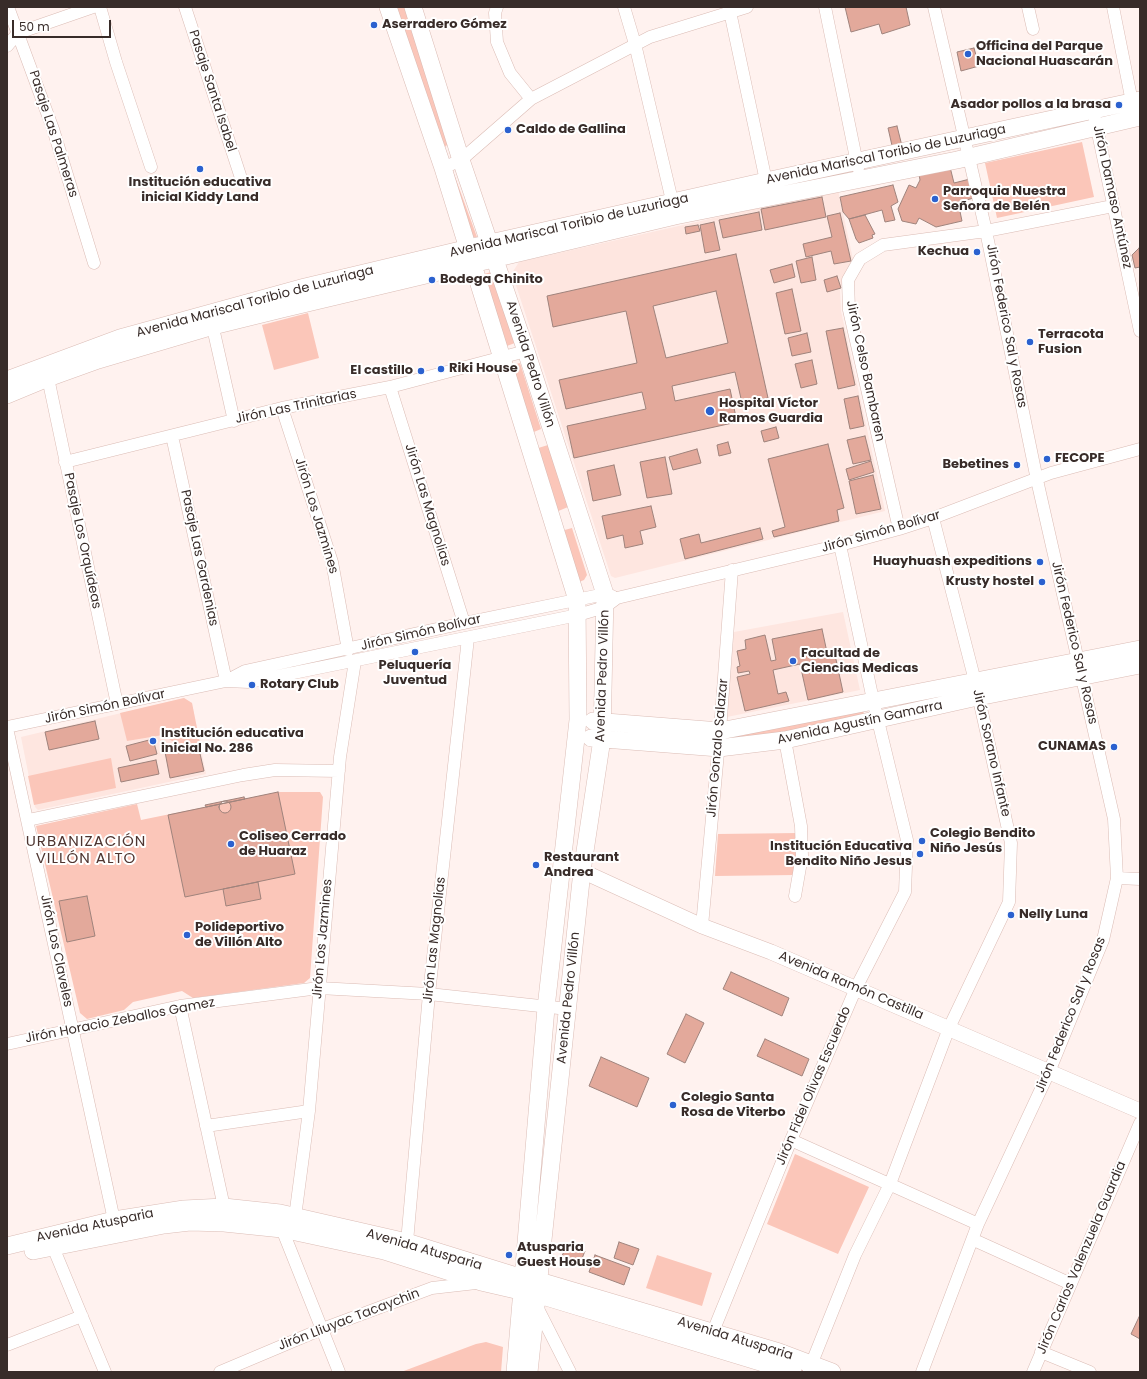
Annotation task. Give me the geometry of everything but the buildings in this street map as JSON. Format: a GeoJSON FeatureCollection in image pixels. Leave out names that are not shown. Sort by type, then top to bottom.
{"type":"FeatureCollection","features":[{"type":"Feature","properties":{"kind":"main road","name":"Avenida Pedro Villón"},"geometry":{"type":"LineString","coordinates":[[388,7],[443,168],[578,608],[578,728],[561,864],[546,1008],[531,1290],[529,1372]]}},
{"type":"Feature","properties":{"kind":"main road","name":"Avenida Pedro Villón"},"geometry":{"type":"LineString","coordinates":[[413,7],[461,160],[493,251],[580,517],[609,600],[602,740],[582,871],[568,1009],[531,1290],[515,1372]]}},
{"type":"Feature","properties":{"kind":"main road","name":"Avenida Mariscal Toribio de Luzuriaga"},"geometry":{"type":"LineString","coordinates":[[7,380],[120,338],[211,319],[307,295],[352,276],[493,251],[674,209],[766,181],[1136,101]]}},
{"type":"Feature","properties":{"kind":"main road","name":"Avenida Mariscal Toribio de Luzuriaga"},"geometry":{"type":"LineString","coordinates":[[674,209],[861,179],[969,157],[1140,117]]}},
{"type":"Feature","properties":{"kind":"main road","name":"Avenida Mariscal Toribio de Luzuriaga"},"geometry":{"type":"LineString","coordinates":[[307,295],[357,292],[469,256]]}},
{"type":"Feature","properties":{"kind":"main road"},"geometry":{"type":"LineString","coordinates":[[352,276],[357,292]]}},
{"type":"Feature","properties":{"kind":"main road","name":"Avenida Mariscal Toribio de Luzuriaga"},"geometry":{"type":"LineString","coordinates":[[7,395],[48,378],[211,319]]}},
{"type":"Feature","properties":{"kind":"main road"},"geometry":{"type":"LineString","coordinates":[[528,444],[554,436]]}},
{"type":"Feature","properties":{"kind":"main road"},"geometry":{"type":"LineString","coordinates":[[554,526],[580,517]]}},
{"type":"Feature","properties":{"kind":"main road","name":"Avenida Agustín Gamarra"},"geometry":{"type":"LineString","coordinates":[[578,728],[604,722],[720,731],[873,700],[976,689],[1079,669],[1140,649]]}},
{"type":"Feature","properties":{"kind":"main road","name":"Avenida Agustín Gamarra"},"geometry":{"type":"LineString","coordinates":[[1079,669],[1140,665]]}},
{"type":"Feature","properties":{"kind":"main road","name":"Avenida Agustín Gamarra"},"geometry":{"type":"LineString","coordinates":[[578,728],[602,740],[718,748],[785,740],[878,719],[976,689]]}},
{"type":"Feature","properties":{"kind":"main road","name":"Avenida Atusparia"},"geometry":{"type":"LineString","coordinates":[[7,1246],[114,1220],[184,1209],[224,1207],[280,1214],[407,1242],[531,1290],[809,1367],[832,1372]]}},
{"type":"Feature","properties":{"kind":"main road","name":"Avenida Atusparia"},"geometry":{"type":"LineString","coordinates":[[7,1257],[177,1224],[224,1223],[282,1228],[384,1251],[481,1282],[531,1290]]}},
{"type":"Feature","properties":{"kind":"main road","name":"Avenida Atusparia"},"geometry":{"type":"LineString","coordinates":[[710,1339],[793,1372]]}},
{"type":"Feature","properties":{"kind":"street","name":"Pasaje Las Palmeras"},"geometry":{"type":"LineString","coordinates":[[8,7],[53,129],[94,263]]}},
{"type":"Feature","properties":{"kind":"street"},"geometry":{"type":"LineString","coordinates":[[7,46],[18,33],[93,7]]}},
{"type":"Feature","properties":{"kind":"street"},"geometry":{"type":"LineString","coordinates":[[100,7],[116,62],[152,167]]}},
{"type":"Feature","properties":{"kind":"street","name":"Pasaje Santa Isabel"},"geometry":{"type":"LineString","coordinates":[[185,7],[240,175]]}},
{"type":"Feature","properties":{"kind":"street"},"geometry":{"type":"LineString","coordinates":[[496,7],[497,42],[510,73],[531,99]]}},
{"type":"Feature","properties":{"kind":"street"},"geometry":{"type":"LineString","coordinates":[[624,7],[636,44],[674,209]]}},
{"type":"Feature","properties":{"kind":"street"},"geometry":{"type":"LineString","coordinates":[[443,168],[461,160],[531,99],[650,37],[729,9],[747,7]]}},
{"type":"Feature","properties":{"kind":"street"},"geometry":{"type":"LineString","coordinates":[[825,7],[861,179]]}},
{"type":"Feature","properties":{"kind":"street","name":"Jirón Federico Sal y Rosas"},"geometry":{"type":"LineString","coordinates":[[922,1372],[974,1240],[978,1224],[1049,1072],[1103,940],[1116,878],[1114,819],[1037,480],[986,230],[934,7]]}},
{"type":"Feature","properties":{"kind":"street"},"geometry":{"type":"LineString","coordinates":[[1028,7],[1033,29]]}},
{"type":"Feature","properties":{"kind":"street"},"geometry":{"type":"LineString","coordinates":[[1113,7],[1136,101]]}},
{"type":"Feature","properties":{"kind":"street"},"geometry":{"type":"LineString","coordinates":[[729,9],[766,181]]}},
{"type":"Feature","properties":{"kind":"street","name":"Jirón Damaso Antúnez"},"geometry":{"type":"LineString","coordinates":[[1093,110],[1140,331]]}},
{"type":"Feature","properties":{"kind":"street","name":"Jirón Celso Bambaren"},"geometry":{"type":"LineString","coordinates":[[899,529],[849,310],[848,280],[860,259],[883,245],[986,230],[1113,206]]}},
{"type":"Feature","properties":{"kind":"street"},"geometry":{"type":"LineString","coordinates":[[211,319],[234,421]]}},
{"type":"Feature","properties":{"kind":"street","name":"Jirón Las Trinitarias"},"geometry":{"type":"LineString","coordinates":[[65,462],[282,408],[390,387],[526,351]]}},
{"type":"Feature","properties":{"kind":"street","name":"Pasaje Los Orquídeas"},"geometry":{"type":"LineString","coordinates":[[48,378],[117,704]]}},
{"type":"Feature","properties":{"kind":"street","name":"Jirón Las Magnolias"},"geometry":{"type":"LineString","coordinates":[[390,387],[464,623]]}},
{"type":"Feature","properties":{"kind":"street","name":"Jirón Los Jazmines"},"geometry":{"type":"LineString","coordinates":[[282,408],[332,562],[348,650]]}},
{"type":"Feature","properties":{"kind":"street","name":"Pasaje Las Gardenias"},"geometry":{"type":"LineString","coordinates":[[172,436],[226,681]]}},
{"type":"Feature","properties":{"kind":"street","name":"Jirón Simón Bolívar"},"geometry":{"type":"LineString","coordinates":[[7,728],[226,681],[249,682],[355,662],[468,638],[609,600],[840,545],[899,529],[1037,480],[1051,473],[1139,452]]}},
{"type":"Feature","properties":{"kind":"street","name":"Jirón Sorano Infante"},"geometry":{"type":"LineString","coordinates":[[809,1367],[855,1255],[890,1184],[949,1028],[1009,902],[1011,843],[976,689],[933,518]]}},
{"type":"Feature","properties":{"kind":"street","name":"Jirón Fidel Olivas Escuerdo"},"geometry":{"type":"LineString","coordinates":[[710,1339],[791,1140],[856,988],[905,892],[907,840],[873,700],[840,545]]}},
{"type":"Feature","properties":{"kind":"street","name":"Jirón Gonzalo Salazar"},"geometry":{"type":"LineString","coordinates":[[702,926],[720,731],[732,570]]}},
{"type":"Feature","properties":{"kind":"street","name":"Jirón Simón Bolívar"},"geometry":{"type":"LineString","coordinates":[[226,681],[246,671],[348,650],[464,623],[578,608]]}},
{"type":"Feature","properties":{"kind":"street","name":"Jirón Las Magnolias"},"geometry":{"type":"LineString","coordinates":[[407,1242],[429,994],[468,638]]}},
{"type":"Feature","properties":{"kind":"street","name":"Jirón Los Jazmines"},"geometry":{"type":"LineString","coordinates":[[295,1217],[309,1110],[338,771],[355,662]]}},
{"type":"Feature","properties":{"kind":"street","name":"Jirón Los Claveles"},"geometry":{"type":"LineString","coordinates":[[7,728],[74,1030],[114,1220]]}},
{"type":"Feature","properties":{"kind":"street"},"geometry":{"type":"LineString","coordinates":[[785,740],[801,826],[802,856],[795,896]]}},
{"type":"Feature","properties":{"kind":"street"},"geometry":{"type":"LineString","coordinates":[[28,820],[243,775],[275,770],[338,771]]}},
{"type":"Feature","properties":{"kind":"street","name":"Avenida Ramón Castilla"},"geometry":{"type":"LineString","coordinates":[[561,864],[582,871],[702,926],[771,952],[1140,1111]]}},
{"type":"Feature","properties":{"kind":"street"},"geometry":{"type":"LineString","coordinates":[[1116,878],[1140,879]]}},
{"type":"Feature","properties":{"kind":"street","name":"Jirón Horacio Zeballos Gamez"},"geometry":{"type":"LineString","coordinates":[[7,1044],[180,1006],[319,988],[429,994],[546,1008],[568,1009]]}},
{"type":"Feature","properties":{"kind":"street"},"geometry":{"type":"LineString","coordinates":[[180,1006],[224,1207]]}},
{"type":"Feature","properties":{"kind":"street"},"geometry":{"type":"LineString","coordinates":[[206,1126],[309,1110]]}},
{"type":"Feature","properties":{"kind":"street","name":"Jirón Carlos Valenzuela Guardia"},"geometry":{"type":"LineString","coordinates":[[1033,1372],[1140,1123]]}},
{"type":"Feature","properties":{"kind":"street"},"geometry":{"type":"LineString","coordinates":[[791,1140],[978,1224]]}},
{"type":"Feature","properties":{"kind":"street"},"geometry":{"type":"LineString","coordinates":[[282,1228],[339,1372]]}},
{"type":"Feature","properties":{"kind":"street"},"geometry":{"type":"LineString","coordinates":[[974,1240],[1071,1284]]}},
{"type":"Feature","properties":{"kind":"street"},"geometry":{"type":"LineString","coordinates":[[53,1247],[105,1372]]}},
{"type":"Feature","properties":{"kind":"street","name":"Jirón Lliuyac Tacaychin"},"geometry":{"type":"LineString","coordinates":[[220,1372],[322,1329],[432,1288],[481,1282]]}},
{"type":"Feature","properties":{"kind":"street"},"geometry":{"type":"LineString","coordinates":[[531,1290],[570,1372]]}},
{"type":"Feature","properties":{"kind":"street"},"geometry":{"type":"LineString","coordinates":[[7,1345],[82,1316]]}},
{"type":"Feature","properties":{"kind":"street"},"geometry":{"type":"LineString","coordinates":[[1041,1352],[1090,1372]]}},
{"type":"Feature","properties":{"kind":"shaded area"},"geometry":{"type":"Polygon","coordinates":[[[392,7],[405,7],[448,144],[445,147],[392,7]]]}},
{"type":"Feature","properties":{"kind":"shaded area"},"geometry":{"type":"Polygon","coordinates":[[[1082,142],[1094,197],[997,218],[985,163],[1082,142]]]}},
{"type":"Feature","properties":{"kind":"shaded area"},"geometry":{"type":"Polygon","coordinates":[[[454,174],[477,237],[467,238],[450,175],[454,174]]]}},
{"type":"Feature","properties":{"kind":"shaded area","name":"Hospital Víctor Ramos Guardia"},"geometry":{"type":"Polygon","coordinates":[[[838,190],[853,259],[846,271],[840,290],[841,311],[885,511],[615,578],[611,576],[512,273],[519,262],[838,190]]]}},
{"type":"Feature","properties":{"kind":"shaded area"},"geometry":{"type":"Polygon","coordinates":[[[491,272],[515,343],[504,347],[481,275],[491,272]]]}},
{"type":"Feature","properties":{"kind":"shaded area"},"geometry":{"type":"Polygon","coordinates":[[[308,313],[319,358],[274,370],[262,325],[308,313]]]}},
{"type":"Feature","properties":{"kind":"shaded area"},"geometry":{"type":"Polygon","coordinates":[[[520,363],[541,429],[529,434],[509,366],[520,363]]]}},
{"type":"Feature","properties":{"kind":"shaded area"},"geometry":{"type":"Polygon","coordinates":[[[548,445],[568,507],[556,512],[535,449],[548,445]]]}},
{"type":"Feature","properties":{"kind":"shaded area"},"geometry":{"type":"Polygon","coordinates":[[[572,528],[587,575],[584,580],[579,582],[561,531],[572,528]]]}},
{"type":"Feature","properties":{"kind":"shaded area","name":"Facultad de Ciencias Medicas"},"geometry":{"type":"Polygon","coordinates":[[[843,612],[860,690],[727,717],[734,632],[843,612]]]}},
{"type":"Feature","properties":{"kind":"shaded area"},"geometry":{"type":"Polygon","coordinates":[[[184,698],[192,703],[206,774],[38,810],[35,807],[21,737],[184,698]]]}},
{"type":"Feature","properties":{"kind":"shaded area"},"geometry":{"type":"Polygon","coordinates":[[[184,698],[192,703],[200,743],[181,747],[163,735],[127,741],[120,713],[184,698]]]}},
{"type":"Feature","properties":{"kind":"shaded area"},"geometry":{"type":"Polygon","coordinates":[[[863,710],[865,718],[728,744],[726,735],[863,710]]]}},
{"type":"Feature","properties":{"kind":"shaded area"},"geometry":{"type":"Polygon","coordinates":[[[111,758],[116,788],[34,805],[28,776],[111,758]]]}},
{"type":"Feature","properties":{"kind":"shaded area","name":"Polideportivo de Villón Alto"},"geometry":{"type":"Polygon","coordinates":[[[278,792],[320,792],[323,797],[310,978],[304,983],[193,998],[182,991],[133,1002],[124,1010],[87,1019],[80,1013],[36,826],[137,804],[141,820],[278,792]]]}},
{"type":"Feature","properties":{"kind":"shaded area"},"geometry":{"type":"Polygon","coordinates":[[[798,833],[795,875],[715,876],[718,834],[798,833]]]}},
{"type":"Feature","properties":{"kind":"shaded area"},"geometry":{"type":"Polygon","coordinates":[[[795,1154],[869,1187],[838,1254],[767,1224],[795,1154]]]}},
{"type":"Feature","properties":{"kind":"shaded area"},"geometry":{"type":"Polygon","coordinates":[[[657,1255],[712,1273],[702,1306],[646,1288],[657,1255]]]}},
{"type":"Feature","properties":{"kind":"shaded area"},"geometry":{"type":"Polygon","coordinates":[[[486,1342],[503,1347],[501,1372],[401,1372],[476,1344],[486,1342]]]}},
{"type":"Feature","properties":{"kind":"place","name":"Aserradero Gómez"},"geometry":{"type":"Point","coordinates":[374,25]}},
{"type":"Feature","properties":{"kind":"place","name":"Officina del Parque Nacional Huascarán"},"geometry":{"type":"Point","coordinates":[968,54]}},
{"type":"Feature","properties":{"kind":"place","name":"Asador pollos a la brasa"},"geometry":{"type":"Point","coordinates":[1119,105]}},
{"type":"Feature","properties":{"kind":"place","name":"Caldo de Gallina"},"geometry":{"type":"Point","coordinates":[508,130]}},
{"type":"Feature","properties":{"kind":"place","name":"Institución educativa inicial Kiddy Land"},"geometry":{"type":"Point","coordinates":[200,169]}},
{"type":"Feature","properties":{"kind":"place","name":"Parroquia Nuestra Señora de Belén"},"geometry":{"type":"Point","coordinates":[935,199]}},
{"type":"Feature","properties":{"kind":"place","name":"Kechua"},"geometry":{"type":"Point","coordinates":[977,252]}},
{"type":"Feature","properties":{"kind":"place","name":"Bodega Chinito"},"geometry":{"type":"Point","coordinates":[432,280]}},
{"type":"Feature","properties":{"kind":"place","name":"Terracota Fusion"},"geometry":{"type":"Point","coordinates":[1030,342]}},
{"type":"Feature","properties":{"kind":"place","name":"Riki House"},"geometry":{"type":"Point","coordinates":[441,369]}},
{"type":"Feature","properties":{"kind":"place","name":"El castillo"},"geometry":{"type":"Point","coordinates":[421,371]}},
{"type":"Feature","properties":{"kind":"place","name":"Hospital Víctor Ramos Guardia"},"geometry":{"type":"Point","coordinates":[710,411]}},
{"type":"Feature","properties":{"kind":"place","name":"FECOPE"},"geometry":{"type":"Point","coordinates":[1047,459]}},
{"type":"Feature","properties":{"kind":"place","name":"Bebetines"},"geometry":{"type":"Point","coordinates":[1017,465]}},
{"type":"Feature","properties":{"kind":"place","name":"Huayhuash expeditions"},"geometry":{"type":"Point","coordinates":[1040,562]}},
{"type":"Feature","properties":{"kind":"place","name":"Krusty hostel"},"geometry":{"type":"Point","coordinates":[1042,582]}},
{"type":"Feature","properties":{"kind":"place","name":"Peluquería Juventud"},"geometry":{"type":"Point","coordinates":[415,652]}},
{"type":"Feature","properties":{"kind":"place","name":"Facultad de Ciencias Medicas"},"geometry":{"type":"Point","coordinates":[793,661]}},
{"type":"Feature","properties":{"kind":"place","name":"Rotary Club"},"geometry":{"type":"Point","coordinates":[252,685]}},
{"type":"Feature","properties":{"kind":"place","name":"Institución educativa inicial No. 286"},"geometry":{"type":"Point","coordinates":[153,741]}},
{"type":"Feature","properties":{"kind":"place","name":"CUNAMAS"},"geometry":{"type":"Point","coordinates":[1114,747]}},
{"type":"Feature","properties":{"kind":"place","name":"Colegio Bendito Niño Jesús"},"geometry":{"type":"Point","coordinates":[922,841]}},
{"type":"Feature","properties":{"kind":"place","name":"Coliseo Cerrado de Huaraz"},"geometry":{"type":"Point","coordinates":[231,844]}},
{"type":"Feature","properties":{"kind":"place","name":"Institución Educativa Bendito Niño Jesus"},"geometry":{"type":"Point","coordinates":[920,854]}},
{"type":"Feature","properties":{"kind":"place","name":"Restaurant Andrea"},"geometry":{"type":"Point","coordinates":[536,865]}},
{"type":"Feature","properties":{"kind":"place","name":"Nelly Luna"},"geometry":{"type":"Point","coordinates":[1011,915]}},
{"type":"Feature","properties":{"kind":"place","name":"Polideportivo de Villón Alto"},"geometry":{"type":"Point","coordinates":[187,935]}},
{"type":"Feature","properties":{"kind":"place","name":"Colegio Santa Rosa de Viterbo"},"geometry":{"type":"Point","coordinates":[673,1105]}},
{"type":"Feature","properties":{"kind":"place","name":"Atusparia Guest House"},"geometry":{"type":"Point","coordinates":[509,1255]}},
{"type":"Feature","properties":{"kind":"district","name":"URBANIZACIÓN VILLÓN ALTO"},"geometry":{"type":"Point","coordinates":[86,850]}}]}
